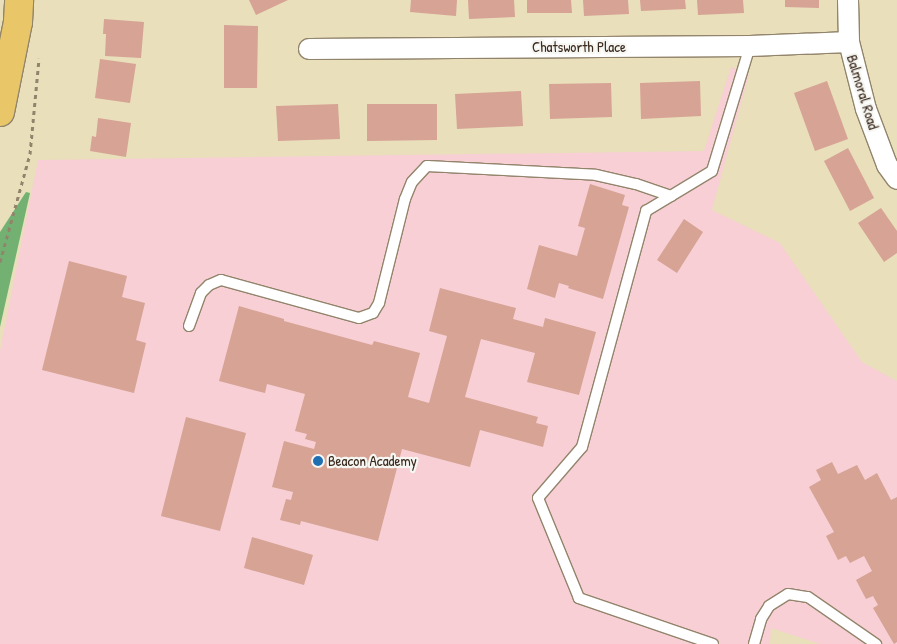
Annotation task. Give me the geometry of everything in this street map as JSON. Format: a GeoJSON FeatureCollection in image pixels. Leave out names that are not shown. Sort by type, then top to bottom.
{"type":"FeatureCollection","features":[{"type":"Feature","properties":{"kind":"main road"},"geometry":{"type":"LineString","coordinates":[[0,112],[18,22],[19,0]]}},
{"type":"Feature","properties":{"kind":"street","name":"Balmoral Road"},"geometry":{"type":"LineString","coordinates":[[848,0],[848,42],[866,109],[887,165],[897,179]]}},
{"type":"Feature","properties":{"kind":"street","name":"Chatsworth Place"},"geometry":{"type":"LineString","coordinates":[[309,49],[750,46],[848,42]]}},
{"type":"Feature","properties":{"kind":"lane"},"geometry":{"type":"LineString","coordinates":[[713,644],[579,598],[538,498],[582,447],[646,210],[712,171],[750,46]]}},
{"type":"Feature","properties":{"kind":"lane"},"geometry":{"type":"LineString","coordinates":[[189,326],[201,293],[209,284],[221,280],[359,318],[373,313],[380,303],[405,199],[412,182],[427,166],[596,175],[636,184],[671,196]]}},
{"type":"Feature","properties":{"kind":"lane"},"geometry":{"type":"LineString","coordinates":[[754,644],[761,619],[769,606],[788,594],[808,597],[876,644]]}},
{"type":"Feature","properties":{"kind":"path"},"geometry":{"type":"LineString","coordinates":[[0,262],[30,154],[39,48]]}},
{"type":"Feature","properties":{"kind":"shaded area","name":"Beacon Academy"},"geometry":{"type":"Polygon","coordinates":[[[731,67],[749,75],[712,210],[780,243],[862,362],[897,381],[897,644],[820,644],[771,628],[770,644],[0,644],[0,351],[38,160],[704,151],[731,67]]]}},
{"type":"Feature","properties":{"kind":"green space"},"geometry":{"type":"Polygon","coordinates":[[[26,192],[30,193],[0,327],[0,232],[26,192]]]}},
{"type":"Feature","properties":{"kind":"building"},"geometry":{"type":"Polygon","coordinates":[[[249,0],[288,0],[256,15],[249,0]]]}},
{"type":"Feature","properties":{"kind":"building"},"geometry":{"type":"Polygon","coordinates":[[[411,0],[457,0],[456,16],[410,12],[411,0]]]}},
{"type":"Feature","properties":{"kind":"building"},"geometry":{"type":"Polygon","coordinates":[[[468,0],[514,0],[515,17],[469,19],[468,0]]]}},
{"type":"Feature","properties":{"kind":"building"},"geometry":{"type":"Polygon","coordinates":[[[527,0],[571,0],[572,13],[527,13],[527,0]]]}},
{"type":"Feature","properties":{"kind":"building"},"geometry":{"type":"Polygon","coordinates":[[[583,0],[628,0],[629,14],[584,16],[583,0]]]}},
{"type":"Feature","properties":{"kind":"building"},"geometry":{"type":"Polygon","coordinates":[[[640,0],[685,0],[686,9],[641,11],[640,0]]]}},
{"type":"Feature","properties":{"kind":"building"},"geometry":{"type":"Polygon","coordinates":[[[697,0],[743,0],[744,13],[698,15],[697,0]]]}},
{"type":"Feature","properties":{"kind":"building"},"geometry":{"type":"Polygon","coordinates":[[[785,0],[819,0],[819,8],[785,7],[785,0]]]}},
{"type":"Feature","properties":{"kind":"building"},"geometry":{"type":"Polygon","coordinates":[[[104,19],[144,22],[141,58],[105,56],[106,34],[103,34],[104,19]]]}},
{"type":"Feature","properties":{"kind":"building"},"geometry":{"type":"Polygon","coordinates":[[[224,25],[258,26],[257,88],[224,88],[224,25]]]}},
{"type":"Feature","properties":{"kind":"building"},"geometry":{"type":"Polygon","coordinates":[[[100,59],[136,64],[130,103],[95,98],[100,59]]]}},
{"type":"Feature","properties":{"kind":"building"},"geometry":{"type":"Polygon","coordinates":[[[700,81],[701,116],[641,119],[640,83],[700,81]]]}},
{"type":"Feature","properties":{"kind":"building"},"geometry":{"type":"Polygon","coordinates":[[[827,81],[848,139],[815,151],[794,93],[827,81]]]}},
{"type":"Feature","properties":{"kind":"building"},"geometry":{"type":"Polygon","coordinates":[[[611,83],[612,117],[550,119],[549,84],[611,83]]]}},
{"type":"Feature","properties":{"kind":"building"},"geometry":{"type":"Polygon","coordinates":[[[521,91],[523,126],[457,129],[455,94],[521,91]]]}},
{"type":"Feature","properties":{"kind":"building"},"geometry":{"type":"Polygon","coordinates":[[[338,104],[340,139],[278,141],[276,106],[338,104]]]}},
{"type":"Feature","properties":{"kind":"building"},"geometry":{"type":"Polygon","coordinates":[[[367,104],[437,104],[437,140],[367,141],[367,104]]]}},
{"type":"Feature","properties":{"kind":"building"},"geometry":{"type":"Polygon","coordinates":[[[98,118],[131,123],[126,157],[90,151],[92,136],[96,137],[98,118]]]}},
{"type":"Feature","properties":{"kind":"building"},"geometry":{"type":"Polygon","coordinates":[[[848,148],[874,198],[850,211],[824,161],[848,148]]]}},
{"type":"Feature","properties":{"kind":"building"},"geometry":{"type":"Polygon","coordinates":[[[590,184],[625,195],[622,205],[629,207],[603,299],[568,288],[569,286],[559,283],[555,298],[527,289],[539,245],[577,256],[585,228],[578,226],[590,184]]]}},
{"type":"Feature","properties":{"kind":"building"},"geometry":{"type":"Polygon","coordinates":[[[881,208],[897,231],[897,253],[884,262],[858,223],[881,208]]]}},
{"type":"Feature","properties":{"kind":"building"},"geometry":{"type":"Polygon","coordinates":[[[684,219],[703,232],[677,273],[657,260],[684,219]]]}},
{"type":"Feature","properties":{"kind":"building"},"geometry":{"type":"Polygon","coordinates":[[[69,261],[127,276],[122,297],[145,303],[136,340],[146,343],[134,393],[42,370],[69,261]]]}},
{"type":"Feature","properties":{"kind":"building"},"geometry":{"type":"Polygon","coordinates":[[[440,288],[516,308],[513,319],[543,327],[545,318],[596,332],[579,395],[527,382],[535,353],[481,339],[465,397],[538,417],[536,423],[548,426],[543,447],[480,430],[470,467],[402,449],[378,541],[301,521],[300,525],[280,520],[286,499],[291,500],[293,492],[272,487],[284,441],[314,449],[316,442],[305,439],[307,434],[295,431],[305,394],[267,384],[265,393],[219,381],[239,306],[284,319],[284,321],[372,345],[374,341],[420,353],[408,397],[429,403],[447,336],[429,331],[440,288]]]}},
{"type":"Feature","properties":{"kind":"building"},"geometry":{"type":"Polygon","coordinates":[[[186,417],[246,433],[220,531],[161,516],[186,417]]]}},
{"type":"Feature","properties":{"kind":"building"},"geometry":{"type":"Polygon","coordinates":[[[832,462],[838,474],[857,465],[865,480],[877,473],[891,500],[897,497],[897,642],[894,644],[873,608],[878,605],[873,596],[866,599],[856,580],[872,571],[864,556],[850,563],[846,556],[838,560],[826,536],[834,532],[809,487],[821,480],[816,470],[832,462]]]}},
{"type":"Feature","properties":{"kind":"building"},"geometry":{"type":"Polygon","coordinates":[[[252,537],[313,555],[304,585],[244,568],[252,537]]]}},
{"type":"Feature","properties":{"kind":"place","name":"Beacon Academy"},"geometry":{"type":"Point","coordinates":[318,461]}}]}
